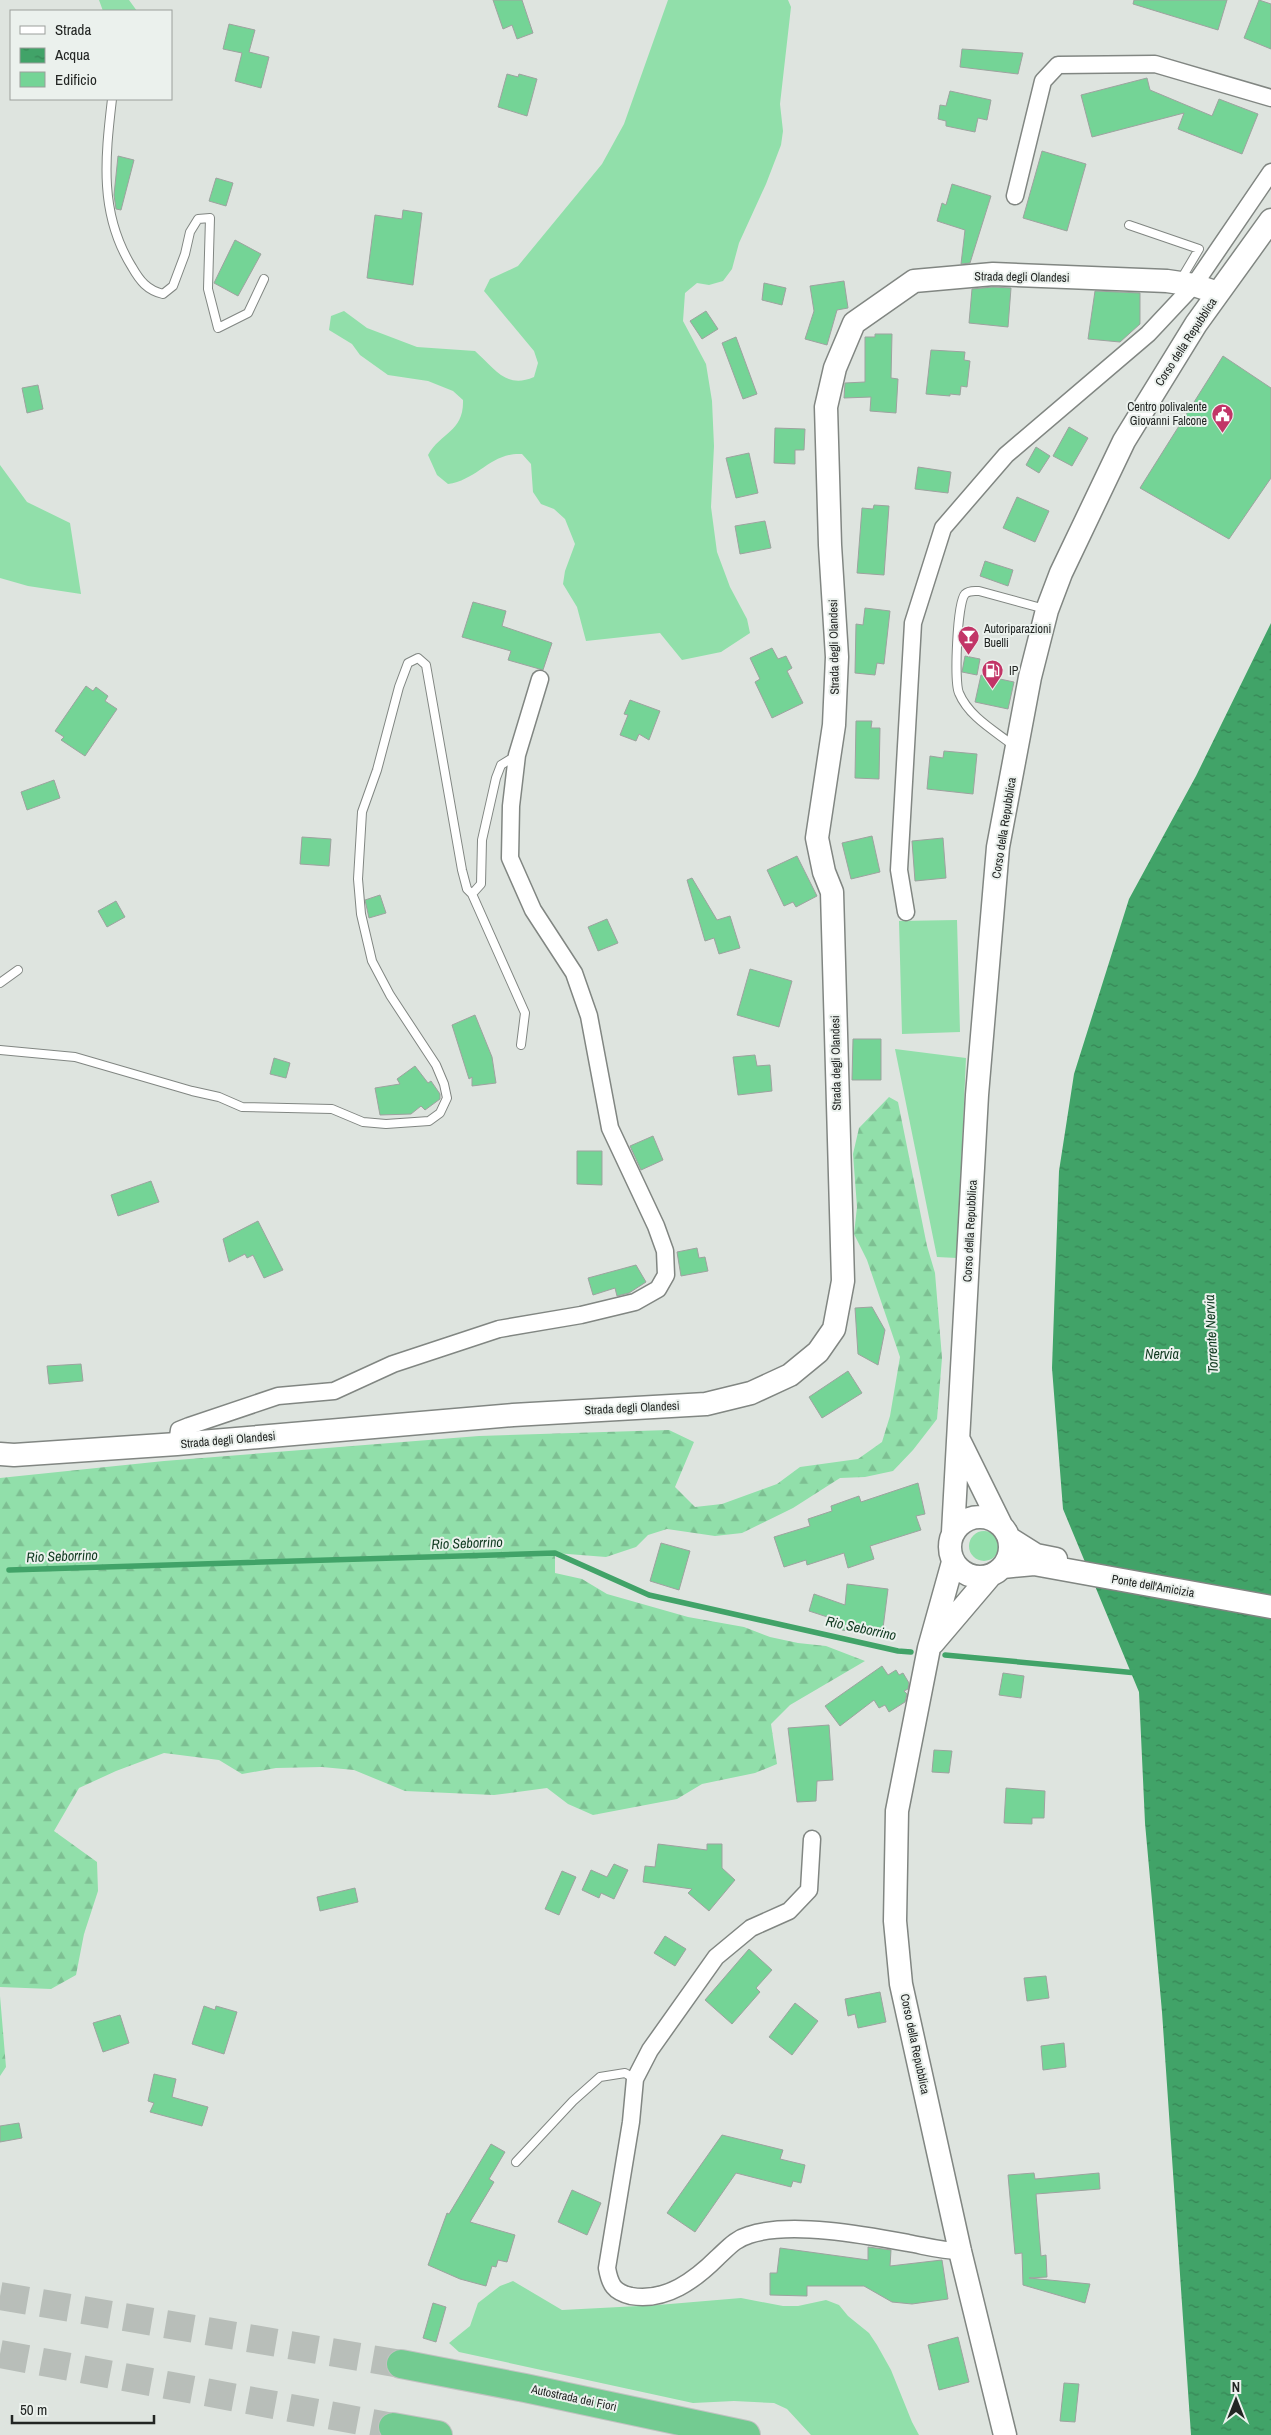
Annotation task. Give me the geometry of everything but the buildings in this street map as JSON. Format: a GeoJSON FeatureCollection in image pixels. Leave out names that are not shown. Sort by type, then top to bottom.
{"type":"FeatureCollection","features":[{"type":"Feature","properties":{"kind":"highway","name":"Autostrada dei Fiori"},"geometry":{"type":"LineString","coordinates":[[401,2364],[746,2435]]}},
{"type":"Feature","properties":{"kind":"highway"},"geometry":{"type":"LineString","coordinates":[[393,2427],[438,2435]]}},
{"type":"Feature","properties":{"kind":"main road","name":"Corso della Repubblica"},"geometry":{"type":"LineString","coordinates":[[953,1532],[978,1095],[997,867],[1030,678],[1047,610],[1072,546],[1124,441],[1196,324],[1271,220]]}},
{"type":"Feature","properties":{"kind":"main road","name":"Strada degli Olandesi"},"geometry":{"type":"LineString","coordinates":[[0,1454],[14,1455],[177,1444],[513,1415],[706,1404],[751,1393],[783,1379],[818,1352],[834,1329],[843,1281],[832,892],[824,872],[816,838],[834,725],[836,666],[826,407],[835,368],[854,322],[914,281],[993,274],[1187,284],[1218,293]]}},
{"type":"Feature","properties":{"kind":"main road","name":"Corso della Repubblica"},"geometry":{"type":"LineString","coordinates":[[958,1439],[1005,1531]]}},
{"type":"Feature","properties":{"kind":"main road"},"geometry":{"type":"LineString","coordinates":[[984,1517],[1005,1531],[1035,1560],[997,1572],[973,1577],[965,1574],[953,1562],[949,1552],[953,1532],[966,1520],[984,1517]]}},
{"type":"Feature","properties":{"kind":"main road"},"geometry":{"type":"LineString","coordinates":[[997,1572],[1010,1548],[1005,1531]]}},
{"type":"Feature","properties":{"kind":"main road","name":"Ponte dell'Amicizia"},"geometry":{"type":"LineString","coordinates":[[1035,1560],[1271,1596]]}},
{"type":"Feature","properties":{"kind":"main road","name":"Ponte dell'Amicizia"},"geometry":{"type":"LineString","coordinates":[[1035,1560],[1271,1607]]}},
{"type":"Feature","properties":{"kind":"main road","name":"Corso della Repubblica"},"geometry":{"type":"LineString","coordinates":[[953,1562],[929,1648],[897,1811],[895,1921],[902,1984],[960,2251],[1005,2435]]}},
{"type":"Feature","properties":{"kind":"main road","name":"Corso della Repubblica"},"geometry":{"type":"LineString","coordinates":[[929,1648],[997,1572]]}},
{"type":"Feature","properties":{"kind":"street"},"geometry":{"type":"LineString","coordinates":[[1015,196],[1043,81],[1058,65],[1155,64],[1271,98]]}},
{"type":"Feature","properties":{"kind":"street"},"geometry":{"type":"LineString","coordinates":[[906,912],[899,870],[913,623],[943,528],[1006,455],[1148,334],[1271,172]]}},
{"type":"Feature","properties":{"kind":"street"},"geometry":{"type":"LineString","coordinates":[[177,1444],[179,1430],[278,1396],[334,1391],[393,1364],[499,1329],[635,1302],[658,1290],[666,1275],[665,1251],[656,1226],[610,1128],[589,1016],[574,973],[533,910],[510,858],[511,806],[518,754],[540,679]]}},
{"type":"Feature","properties":{"kind":"street"},"geometry":{"type":"LineString","coordinates":[[812,1839],[808,1890],[790,1911],[751,1928],[716,1957],[650,2050],[635,2079],[631,2122],[606,2268],[610,2286],[620,2294],[638,2297],[663,2295],[693,2280],[734,2242],[749,2234],[781,2230],[826,2231],[960,2251]]}},
{"type":"Feature","properties":{"kind":"lane"},"geometry":{"type":"LineString","coordinates":[[112,100],[106,191],[112,227],[125,256],[140,280],[152,291],[163,294],[173,286],[185,254],[190,232],[198,219],[205,217],[210,218],[208,289],[218,328],[248,313],[264,279]]}},
{"type":"Feature","properties":{"kind":"lane"},"geometry":{"type":"LineString","coordinates":[[1129,225],[1199,249],[1187,284]]}},
{"type":"Feature","properties":{"kind":"lane"},"geometry":{"type":"LineString","coordinates":[[1017,748],[974,715],[958,692],[956,659],[961,606],[965,594],[971,591],[979,591],[1047,610]]}},
{"type":"Feature","properties":{"kind":"lane"},"geometry":{"type":"LineString","coordinates":[[0,1050],[75,1057],[219,1097],[242,1107],[332,1109],[363,1122],[386,1124],[429,1121],[440,1113],[447,1098],[439,1072],[390,995],[372,962],[361,914],[358,879],[362,812],[378,770],[406,666],[414,659],[421,659],[427,668],[462,870],[468,889],[472,894],[525,1013],[521,1046]]}},
{"type":"Feature","properties":{"kind":"lane"},"geometry":{"type":"LineString","coordinates":[[472,894],[481,884],[482,840],[496,778],[501,765],[518,754]]}},
{"type":"Feature","properties":{"kind":"lane"},"geometry":{"type":"LineString","coordinates":[[0,983],[18,970]]}},
{"type":"Feature","properties":{"kind":"lane"},"geometry":{"type":"LineString","coordinates":[[516,2162],[573,2101],[600,2077],[625,2073],[635,2079]]}},
{"type":"Feature","properties":{"kind":"green space"},"geometry":{"type":"Polygon","coordinates":[[[99,0],[129,0],[136,10],[103,10],[99,0]]]}},
{"type":"Feature","properties":{"kind":"green space"},"geometry":{"type":"Polygon","coordinates":[[[668,0],[788,0],[791,7],[780,104],[783,131],[781,145],[766,184],[739,243],[732,269],[723,281],[709,285],[697,283],[685,293],[683,321],[706,364],[712,401],[714,446],[711,507],[717,552],[730,587],[747,619],[750,633],[721,652],[682,660],[660,633],[586,641],[577,607],[563,584],[565,571],[575,544],[565,519],[554,509],[541,504],[533,492],[531,464],[522,454],[502,457],[468,477],[448,484],[437,475],[428,455],[433,447],[451,431],[460,419],[463,400],[453,391],[428,381],[388,375],[360,355],[352,344],[329,330],[331,316],[344,311],[367,328],[417,347],[475,351],[495,370],[508,379],[516,381],[534,377],[538,363],[534,351],[484,291],[490,279],[518,266],[602,164],[624,124],[668,0]]]}},
{"type":"Feature","properties":{"kind":"green space"},"geometry":{"type":"Polygon","coordinates":[[[0,465],[27,502],[70,523],[81,594],[28,586],[0,578],[0,465]]]}},
{"type":"Feature","properties":{"kind":"green space"},"geometry":{"type":"Polygon","coordinates":[[[957,920],[960,1032],[902,1034],[899,921],[957,920]]]}},
{"type":"Feature","properties":{"kind":"green space"},"geometry":{"type":"Polygon","coordinates":[[[895,1049],[966,1058],[957,1258],[937,1257],[895,1049]]]}},
{"type":"Feature","properties":{"kind":"green space"},"geometry":{"type":"Polygon","coordinates":[[[889,1097],[898,1102],[927,1246],[935,1273],[942,1358],[937,1419],[913,1450],[893,1471],[865,1477],[840,1478],[793,1508],[742,1533],[715,1536],[667,1529],[648,1535],[636,1547],[606,1557],[555,1553],[555,1573],[582,1579],[607,1594],[688,1617],[744,1627],[770,1637],[826,1646],[865,1661],[790,1705],[771,1724],[777,1764],[755,1773],[702,1784],[677,1799],[593,1815],[568,1804],[547,1788],[494,1795],[405,1791],[354,1770],[322,1767],[276,1768],[242,1774],[219,1760],[164,1753],[116,1771],[79,1788],[54,1831],[97,1862],[98,1891],[84,1934],[76,1975],[51,1989],[0,1987],[0,1478],[164,1461],[479,1436],[669,1430],[694,1442],[675,1487],[695,1507],[722,1504],[777,1484],[800,1467],[858,1459],[882,1442],[890,1416],[900,1357],[867,1260],[854,1234],[857,1207],[853,1154],[859,1128],[889,1097]]]}},
{"type":"Feature","properties":{"kind":"green space"},"geometry":{"type":"Polygon","coordinates":[[[984,1531],[995,1535],[999,1546],[995,1557],[984,1561],[973,1557],[969,1546],[973,1535],[984,1531]]]}},
{"type":"Feature","properties":{"kind":"green space"},"geometry":{"type":"Polygon","coordinates":[[[0,1996],[6,2067],[0,2076],[0,1996]]]}},
{"type":"Feature","properties":{"kind":"green space"},"geometry":{"type":"Polygon","coordinates":[[[513,2281],[562,2310],[741,2298],[783,2306],[798,2306],[826,2300],[839,2305],[848,2316],[869,2333],[891,2370],[919,2435],[811,2435],[787,2409],[774,2403],[734,2401],[693,2403],[459,2352],[449,2343],[470,2326],[478,2303],[500,2286],[513,2281]]]}},
{"type":"Feature","properties":{"kind":"water","name":"Nervia"},"geometry":{"type":"Polygon","coordinates":[[[1271,623],[1271,2435],[1191,2435],[1162,2012],[1145,1823],[1139,1692],[1063,1509],[1052,1368],[1059,1171],[1074,1074],[1129,899],[1196,776],[1271,623]]]}},
{"type":"Feature","properties":{"kind":"waterway","name":"Rio Seborrino"},"geometry":{"type":"LineString","coordinates":[[9,1570],[555,1553],[649,1595],[898,1651],[911,1652]]}},
{"type":"Feature","properties":{"kind":"waterway"},"geometry":{"type":"LineString","coordinates":[[945,1655],[1137,1673]]}},
{"type":"Feature","properties":{"kind":"tunnel"},"geometry":{"type":"LineString","coordinates":[[0,2296],[401,2364]]}},
{"type":"Feature","properties":{"kind":"tunnel"},"geometry":{"type":"LineString","coordinates":[[0,2354],[393,2427]]}},
{"type":"Feature","properties":{"kind":"place","name":"Centro polivalente Giovanni Falcone"},"geometry":{"type":"Point","coordinates":[1223,433]}},
{"type":"Feature","properties":{"kind":"place","name":"Autoriparazioni Buelli"},"geometry":{"type":"Point","coordinates":[968,655]}},
{"type":"Feature","properties":{"kind":"place","name":"IP"},"geometry":{"type":"Point","coordinates":[993,690]}},
{"type":"Feature","properties":{"kind":"water label","name":"Torrente Nervia"},"geometry":{"type":"Point","coordinates":[1211,1334]}}]}
